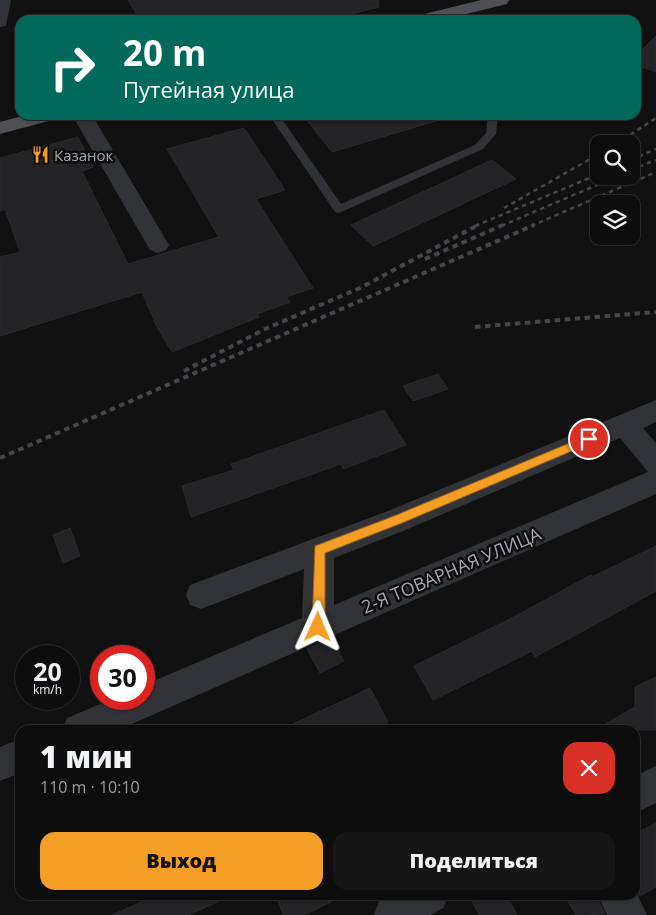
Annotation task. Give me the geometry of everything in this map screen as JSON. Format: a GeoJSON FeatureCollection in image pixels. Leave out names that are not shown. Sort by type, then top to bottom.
{"type":"FeatureCollection","features":[{"type":"Feature","properties":{"kind":"main road"},"geometry":{"type":"LineString","coordinates":[[442,15],[501,0]]}},
{"type":"Feature","properties":{"kind":"main road"},"geometry":{"type":"LineString","coordinates":[[0,128],[30,120]]}},
{"type":"Feature","properties":{"kind":"street"},"geometry":{"type":"LineString","coordinates":[[0,22],[3,0]]}},
{"type":"Feature","properties":{"kind":"street"},"geometry":{"type":"LineString","coordinates":[[85,120],[158,245]]}},
{"type":"Feature","properties":{"kind":"street"},"geometry":{"type":"LineString","coordinates":[[201,595],[398,520],[656,411]]}},
{"type":"Feature","properties":{"kind":"street"},"geometry":{"type":"LineString","coordinates":[[624,424],[656,463]]}},
{"type":"Feature","properties":{"kind":"street","name":"2-Я ТОВАРНАЯ УЛИЦА"},"geometry":{"type":"LineString","coordinates":[[92,725],[656,481]]}},
{"type":"Feature","properties":{"kind":"street"},"geometry":{"type":"LineString","coordinates":[[318,627],[319,550]]}},
{"type":"Feature","properties":{"kind":"street"},"geometry":{"type":"LineString","coordinates":[[0,764],[15,758]]}},
{"type":"Feature","properties":{"kind":"street"},"geometry":{"type":"LineString","coordinates":[[640,792],[656,784]]}},
{"type":"Feature","properties":{"kind":"street"},"geometry":{"type":"LineString","coordinates":[[394,915],[421,900]]}},
{"type":"Feature","properties":{"kind":"street"},"geometry":{"type":"LineString","coordinates":[[620,900],[628,915]]}},
{"type":"Feature","properties":{"kind":"lane"},"geometry":{"type":"LineString","coordinates":[[277,120],[339,210],[479,147],[492,134],[493,120]]}},
{"type":"Feature","properties":{"kind":"building"},"geometry":{"type":"Polygon","coordinates":[[[128,0],[378,0],[379,7],[346,15],[137,15],[128,0]]]}},
{"type":"Feature","properties":{"kind":"building"},"geometry":{"type":"Polygon","coordinates":[[[656,36],[656,72],[641,67],[641,51],[656,36]]]}},
{"type":"Feature","properties":{"kind":"building"},"geometry":{"type":"Polygon","coordinates":[[[307,120],[439,120],[332,152],[307,120]]]}},
{"type":"Feature","properties":{"kind":"building"},"geometry":{"type":"Polygon","coordinates":[[[244,128],[285,190],[256,199],[313,288],[286,297],[290,302],[257,314],[259,317],[172,352],[157,327],[142,292],[0,336],[0,257],[20,252],[5,209],[0,211],[0,158],[78,137],[93,167],[82,171],[128,264],[219,237],[167,149],[244,128]]]}},
{"type":"Feature","properties":{"kind":"building"},"geometry":{"type":"Polygon","coordinates":[[[492,160],[516,179],[373,246],[351,225],[492,160]]]}},
{"type":"Feature","properties":{"kind":"building"},"geometry":{"type":"Polygon","coordinates":[[[438,374],[448,389],[413,401],[403,386],[438,374]]]}},
{"type":"Feature","properties":{"kind":"building"},"geometry":{"type":"Polygon","coordinates":[[[384,410],[406,445],[343,469],[341,464],[191,517],[182,486],[234,470],[231,464],[384,410]]]}},
{"type":"Feature","properties":{"kind":"building"},"geometry":{"type":"Polygon","coordinates":[[[70,528],[80,556],[63,563],[53,535],[70,528]]]}},
{"type":"Feature","properties":{"kind":"building"},"geometry":{"type":"Polygon","coordinates":[[[656,546],[656,591],[535,657],[532,651],[433,700],[414,666],[510,619],[591,575],[592,577],[656,546]]]}},
{"type":"Feature","properties":{"kind":"building"},"geometry":{"type":"Polygon","coordinates":[[[331,638],[344,661],[320,673],[307,649],[331,638]]]}},
{"type":"Feature","properties":{"kind":"building"},"geometry":{"type":"Polygon","coordinates":[[[656,677],[656,730],[640,730],[640,725],[604,725],[635,707],[635,687],[656,677]]]}},
{"type":"Feature","properties":{"kind":"building"},"geometry":{"type":"Polygon","coordinates":[[[370,688],[388,723],[384,725],[291,725],[370,688]]]}},
{"type":"Feature","properties":{"kind":"building"},"geometry":{"type":"Polygon","coordinates":[[[656,823],[656,887],[640,896],[640,831],[656,823]]]}},
{"type":"Feature","properties":{"kind":"building"},"geometry":{"type":"Polygon","coordinates":[[[146,900],[221,900],[189,915],[112,915],[146,900]]]}},
{"type":"Feature","properties":{"kind":"building"},"geometry":{"type":"Polygon","coordinates":[[[278,900],[335,900],[304,915],[283,915],[278,900]]]}},
{"type":"Feature","properties":{"kind":"building"},"geometry":{"type":"Polygon","coordinates":[[[472,900],[510,900],[517,915],[479,915],[472,900]]]}},
{"type":"Feature","properties":{"kind":"building"},"geometry":{"type":"Polygon","coordinates":[[[567,900],[598,900],[605,914],[576,915],[567,900]]]}},
{"type":"Feature","properties":{"kind":"railway"},"geometry":{"type":"LineString","coordinates":[[630,135],[656,118]]}},
{"type":"Feature","properties":{"kind":"railway"},"geometry":{"type":"LineString","coordinates":[[640,156],[656,149]]}},
{"type":"Feature","properties":{"kind":"railway"},"geometry":{"type":"LineString","coordinates":[[504,208],[590,159]]}},
{"type":"Feature","properties":{"kind":"railway"},"geometry":{"type":"LineString","coordinates":[[640,166],[656,160]]}},
{"type":"Feature","properties":{"kind":"railway"},"geometry":{"type":"LineString","coordinates":[[531,226],[656,172]]}},
{"type":"Feature","properties":{"kind":"railway"},"geometry":{"type":"LineString","coordinates":[[475,226],[590,178]]}},
{"type":"Feature","properties":{"kind":"railway"},"geometry":{"type":"LineString","coordinates":[[501,226],[597,185]]}},
{"type":"Feature","properties":{"kind":"railway"},"geometry":{"type":"LineString","coordinates":[[184,371],[265,329],[362,287],[478,225]]}},
{"type":"Feature","properties":{"kind":"railway"},"geometry":{"type":"LineString","coordinates":[[425,259],[503,225]]}},
{"type":"Feature","properties":{"kind":"railway"},"geometry":{"type":"LineString","coordinates":[[0,458],[534,225]]}},
{"type":"Feature","properties":{"kind":"railway"},"geometry":{"type":"LineString","coordinates":[[475,327],[656,312]]}},
{"type":"Feature","properties":{"kind":"place","name":"Казанок"},"geometry":{"type":"Point","coordinates":[40,155]}},
{"type":"Feature","properties":{"kind":"route"},"geometry":{"type":"LineString","coordinates":[[318,627],[319,550],[398,520],[589,439]]}}]}
